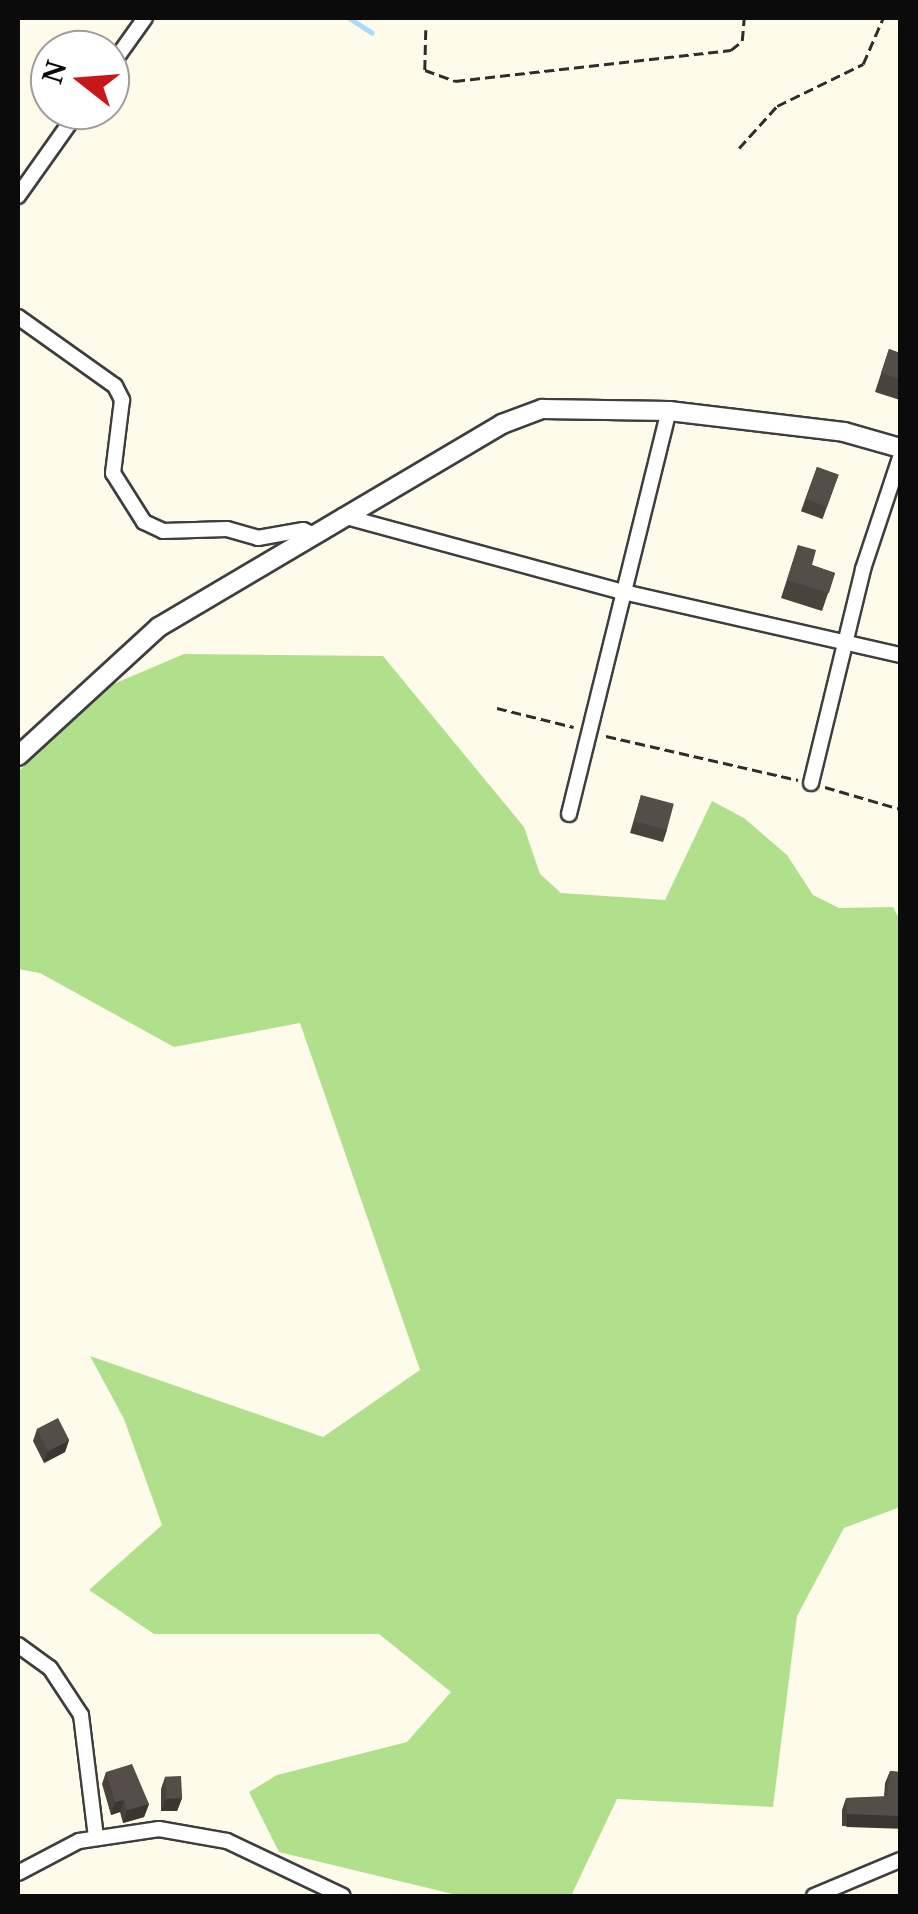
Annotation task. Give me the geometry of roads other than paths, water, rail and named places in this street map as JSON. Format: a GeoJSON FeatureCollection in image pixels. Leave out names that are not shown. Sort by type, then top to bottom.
{"type":"FeatureCollection","features":[{"type":"Feature","properties":{"kind":"street"},"geometry":{"type":"LineString","coordinates":[[130,39],[145,18]]}},
{"type":"Feature","properties":{"kind":"street"},"geometry":{"type":"LineString","coordinates":[[18,196],[65,130]]}},
{"type":"Feature","properties":{"kind":"street"},"geometry":{"type":"LineString","coordinates":[[18,318],[115,386],[122,400],[113,473],[144,522],[163,531],[227,529],[258,538],[302,530],[314,535]]}},
{"type":"Feature","properties":{"kind":"street"},"geometry":{"type":"LineString","coordinates":[[18,756],[130,648],[343,516],[502,424],[542,409],[573,405],[669,412],[844,432],[900,448]]}},
{"type":"Feature","properties":{"kind":"street"},"geometry":{"type":"LineString","coordinates":[[568,814],[669,412]]}},
{"type":"Feature","properties":{"kind":"street"},"geometry":{"type":"LineString","coordinates":[[811,783],[844,642],[900,458]]}},
{"type":"Feature","properties":{"kind":"street"},"geometry":{"type":"LineString","coordinates":[[343,516],[623,592],[900,656]]}},
{"type":"Feature","properties":{"kind":"street"},"geometry":{"type":"LineString","coordinates":[[18,1645],[50,1668],[81,1714],[96,1837]]}},
{"type":"Feature","properties":{"kind":"street"},"geometry":{"type":"LineString","coordinates":[[18,1873],[64,1846],[96,1837],[158,1829],[227,1841],[343,1896]]}},
{"type":"Feature","properties":{"kind":"street"},"geometry":{"type":"LineString","coordinates":[[814,1896],[900,1860]]}},
{"type":"Feature","properties":{"kind":"waterway"},"geometry":{"type":"LineString","coordinates":[[349,18],[372,33]]}}]}
